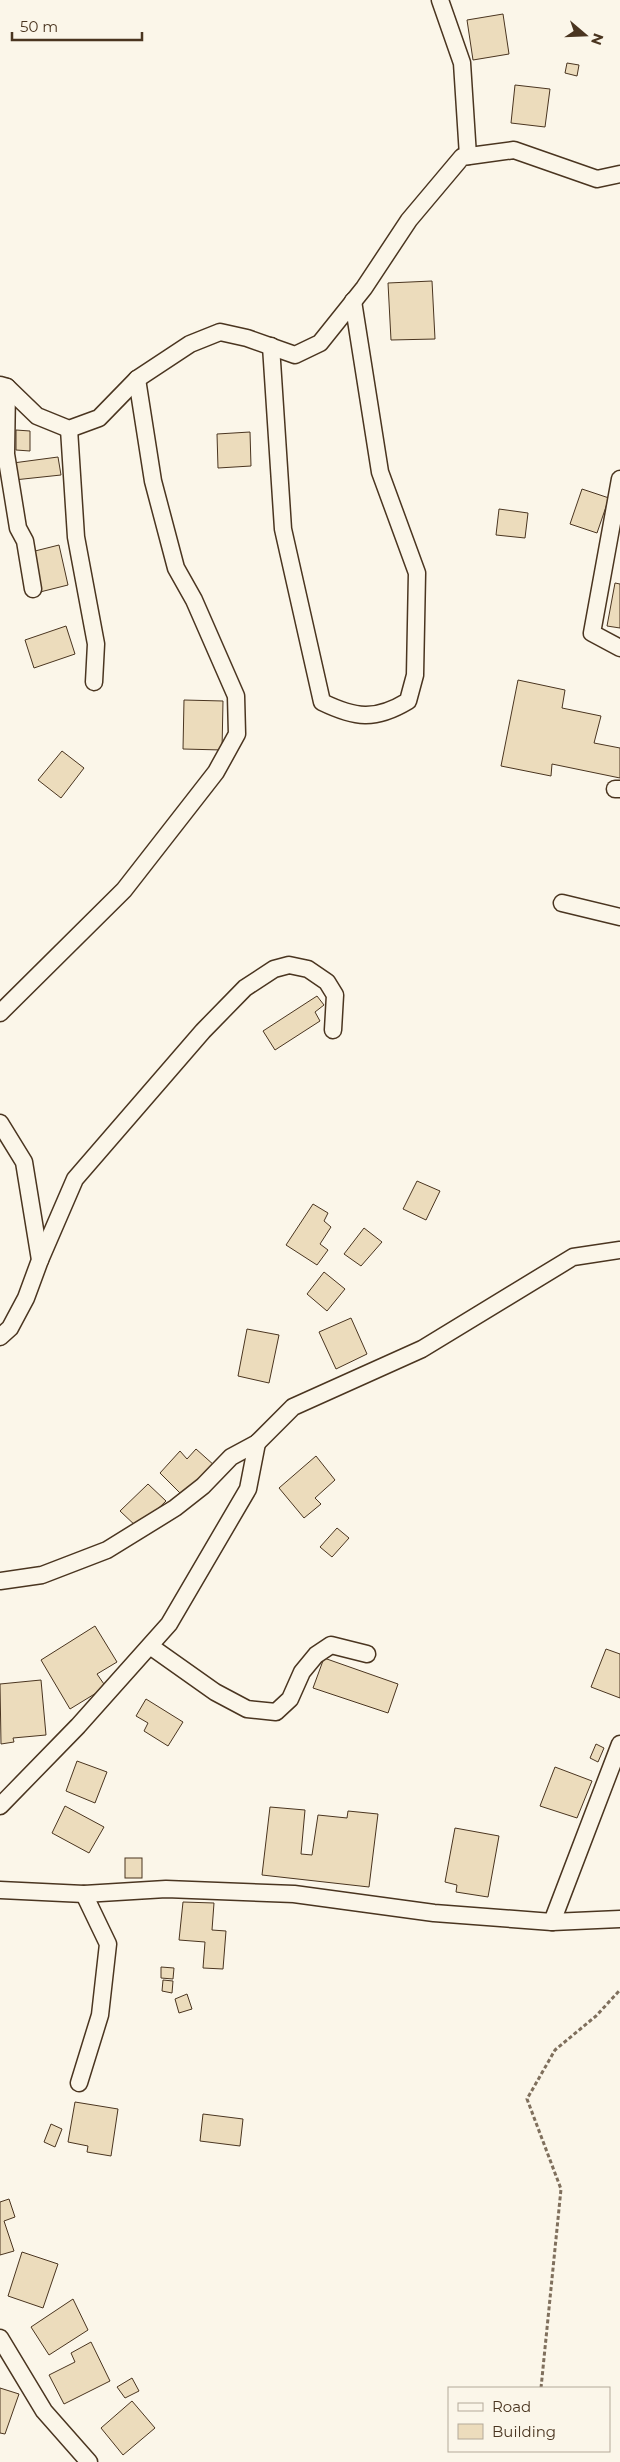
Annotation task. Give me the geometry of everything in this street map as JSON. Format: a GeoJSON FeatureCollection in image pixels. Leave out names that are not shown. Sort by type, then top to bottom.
{"type":"FeatureCollection","features":[{"type":"Feature","properties":{"kind":"street"},"geometry":{"type":"LineString","coordinates":[[440,0],[462,63],[468,156]]}},
{"type":"Feature","properties":{"kind":"street"},"geometry":{"type":"LineString","coordinates":[[4,386],[36,416],[69,429],[99,418],[137,379],[190,344],[220,332],[271,346],[295,355],[320,343],[353,301],[409,220],[462,157],[514,150],[597,178],[620,174]]}},
{"type":"Feature","properties":{"kind":"street"},"geometry":{"type":"LineString","coordinates":[[271,346],[283,529],[322,702],[338,710],[370,716],[390,712],[408,701],[415,675],[416,573],[380,472],[353,301]]}},
{"type":"Feature","properties":{"kind":"street"},"geometry":{"type":"LineString","coordinates":[[0,1013],[124,890],[216,772],[237,734],[236,696],[194,600],[176,568],[153,481],[137,379]]}},
{"type":"Feature","properties":{"kind":"street"},"geometry":{"type":"LineString","coordinates":[[4,386],[6,454],[18,528],[25,541],[33,589]]}},
{"type":"Feature","properties":{"kind":"street"},"geometry":{"type":"LineString","coordinates":[[69,429],[76,537],[96,644],[94,682]]}},
{"type":"Feature","properties":{"kind":"street"},"geometry":{"type":"LineString","coordinates":[[620,479],[592,633],[620,648]]}},
{"type":"Feature","properties":{"kind":"street"},"geometry":{"type":"LineString","coordinates":[[562,903],[620,917]]}},
{"type":"Feature","properties":{"kind":"street"},"geometry":{"type":"LineString","coordinates":[[0,1337],[10,1328],[26,1298],[75,1178],[203,1031],[245,988],[274,969],[289,965],[308,969],[327,982],[335,995],[333,1030]]}},
{"type":"Feature","properties":{"kind":"street"},"geometry":{"type":"LineString","coordinates":[[0,1124],[24,1162],[40,1260]]}},
{"type":"Feature","properties":{"kind":"street"},"geometry":{"type":"LineString","coordinates":[[0,1581],[42,1575],[107,1550],[175,1508],[203,1486],[231,1458],[257,1443],[293,1407],[422,1349],[573,1257],[620,1250]]}},
{"type":"Feature","properties":{"kind":"street"},"geometry":{"type":"LineString","coordinates":[[0,1806],[6,1792],[78,1726],[170,1624],[248,1489],[257,1443]]}},
{"type":"Feature","properties":{"kind":"street"},"geometry":{"type":"LineString","coordinates":[[150,1646],[215,1692],[239,1705],[247,1709],[276,1712],[290,1699],[302,1672],[311,1661],[331,1645],[367,1654]]}},
{"type":"Feature","properties":{"kind":"street"},"geometry":{"type":"LineString","coordinates":[[552,1922],[620,1744]]}},
{"type":"Feature","properties":{"kind":"street"},"geometry":{"type":"LineString","coordinates":[[0,1890],[84,1894],[166,1889],[294,1894],[434,1913],[552,1922],[620,1919]]}},
{"type":"Feature","properties":{"kind":"street"},"geometry":{"type":"LineString","coordinates":[[79,2082],[100,2016],[108,1944],[84,1894]]}},
{"type":"Feature","properties":{"kind":"street"},"geometry":{"type":"LineString","coordinates":[[0,2338],[44,2412],[89,2462]]}},
{"type":"Feature","properties":{"kind":"path"},"geometry":{"type":"LineString","coordinates":[[541,2387],[561,2189],[527,2099],[555,2050],[596,2016],[620,1990]]}},
{"type":"Feature","properties":{"kind":"building"},"geometry":{"type":"Polygon","coordinates":[[[503,14],[509,54],[473,60],[467,20],[503,14]]]}},
{"type":"Feature","properties":{"kind":"building"},"geometry":{"type":"Polygon","coordinates":[[[567,63],[579,65],[577,76],[565,73],[567,63]]]}},
{"type":"Feature","properties":{"kind":"building"},"geometry":{"type":"Polygon","coordinates":[[[515,85],[550,89],[545,127],[511,123],[515,85]]]}},
{"type":"Feature","properties":{"kind":"building"},"geometry":{"type":"Polygon","coordinates":[[[432,281],[435,339],[391,340],[388,283],[432,281]]]}},
{"type":"Feature","properties":{"kind":"building"},"geometry":{"type":"Polygon","coordinates":[[[16,430],[30,431],[30,451],[16,450],[16,430]]]}},
{"type":"Feature","properties":{"kind":"building"},"geometry":{"type":"Polygon","coordinates":[[[250,432],[251,466],[218,468],[217,434],[250,432]]]}},
{"type":"Feature","properties":{"kind":"building"},"geometry":{"type":"Polygon","coordinates":[[[58,457],[61,475],[14,480],[13,463],[58,457]]]}},
{"type":"Feature","properties":{"kind":"building"},"geometry":{"type":"Polygon","coordinates":[[[582,489],[609,498],[597,533],[570,524],[582,489]]]}},
{"type":"Feature","properties":{"kind":"building"},"geometry":{"type":"Polygon","coordinates":[[[499,509],[528,513],[525,538],[496,535],[499,509]]]}},
{"type":"Feature","properties":{"kind":"building"},"geometry":{"type":"Polygon","coordinates":[[[59,545],[68,585],[40,592],[31,552],[59,545]]]}},
{"type":"Feature","properties":{"kind":"building"},"geometry":{"type":"Polygon","coordinates":[[[615,583],[620,584],[620,628],[607,626],[615,583]]]}},
{"type":"Feature","properties":{"kind":"building"},"geometry":{"type":"Polygon","coordinates":[[[66,626],[75,654],[34,668],[25,640],[66,626]]]}},
{"type":"Feature","properties":{"kind":"building"},"geometry":{"type":"Polygon","coordinates":[[[518,680],[565,690],[562,708],[601,716],[594,743],[620,748],[620,778],[552,764],[551,776],[501,766],[518,680]]]}},
{"type":"Feature","properties":{"kind":"building"},"geometry":{"type":"Polygon","coordinates":[[[184,700],[223,701],[222,750],[183,749],[184,700]]]}},
{"type":"Feature","properties":{"kind":"building"},"geometry":{"type":"Polygon","coordinates":[[[62,751],[84,768],[61,798],[38,780],[62,751]]]}},
{"type":"Feature","properties":{"kind":"building"},"geometry":{"type":"Polygon","coordinates":[[[317,996],[324,1005],[315,1012],[320,1021],[275,1050],[263,1031],[317,996]]]}},
{"type":"Feature","properties":{"kind":"building"},"geometry":{"type":"Polygon","coordinates":[[[417,1181],[440,1191],[426,1220],[403,1209],[417,1181]]]}},
{"type":"Feature","properties":{"kind":"building"},"geometry":{"type":"Polygon","coordinates":[[[313,1204],[328,1213],[324,1221],[331,1227],[320,1244],[328,1250],[317,1265],[286,1245],[313,1204]]]}},
{"type":"Feature","properties":{"kind":"building"},"geometry":{"type":"Polygon","coordinates":[[[364,1228],[382,1242],[361,1266],[344,1254],[364,1228]]]}},
{"type":"Feature","properties":{"kind":"building"},"geometry":{"type":"Polygon","coordinates":[[[324,1272],[345,1289],[327,1311],[307,1294],[324,1272]]]}},
{"type":"Feature","properties":{"kind":"building"},"geometry":{"type":"Polygon","coordinates":[[[351,1318],[367,1354],[336,1369],[319,1332],[351,1318]]]}},
{"type":"Feature","properties":{"kind":"building"},"geometry":{"type":"Polygon","coordinates":[[[247,1329],[279,1335],[269,1383],[238,1376],[247,1329]]]}},
{"type":"Feature","properties":{"kind":"building"},"geometry":{"type":"Polygon","coordinates":[[[196,1449],[215,1466],[185,1498],[160,1473],[180,1451],[187,1459],[196,1449]]]}},
{"type":"Feature","properties":{"kind":"building"},"geometry":{"type":"Polygon","coordinates":[[[316,1456],[335,1480],[315,1498],[321,1504],[304,1518],[279,1488],[316,1456]]]}},
{"type":"Feature","properties":{"kind":"building"},"geometry":{"type":"Polygon","coordinates":[[[148,1484],[166,1501],[138,1528],[120,1511],[148,1484]]]}},
{"type":"Feature","properties":{"kind":"building"},"geometry":{"type":"Polygon","coordinates":[[[337,1528],[349,1538],[332,1557],[320,1547],[337,1528]]]}},
{"type":"Feature","properties":{"kind":"building"},"geometry":{"type":"Polygon","coordinates":[[[95,1626],[117,1662],[97,1674],[106,1687],[70,1709],[41,1660],[95,1626]]]}},
{"type":"Feature","properties":{"kind":"building"},"geometry":{"type":"Polygon","coordinates":[[[606,1649],[620,1654],[620,1698],[591,1687],[606,1649]]]}},
{"type":"Feature","properties":{"kind":"building"},"geometry":{"type":"Polygon","coordinates":[[[324,1658],[398,1684],[388,1713],[313,1688],[324,1658]]]}},
{"type":"Feature","properties":{"kind":"building"},"geometry":{"type":"Polygon","coordinates":[[[41,1680],[46,1735],[13,1738],[14,1742],[1,1744],[0,1684],[41,1680]]]}},
{"type":"Feature","properties":{"kind":"building"},"geometry":{"type":"Polygon","coordinates":[[[146,1699],[183,1722],[168,1746],[144,1731],[148,1723],[136,1716],[146,1699]]]}},
{"type":"Feature","properties":{"kind":"building"},"geometry":{"type":"Polygon","coordinates":[[[596,1744],[604,1748],[598,1762],[590,1758],[596,1744]]]}},
{"type":"Feature","properties":{"kind":"building"},"geometry":{"type":"Polygon","coordinates":[[[77,1761],[107,1772],[95,1803],[66,1791],[77,1761]]]}},
{"type":"Feature","properties":{"kind":"building"},"geometry":{"type":"Polygon","coordinates":[[[555,1767],[592,1781],[577,1818],[540,1806],[555,1767]]]}},
{"type":"Feature","properties":{"kind":"building"},"geometry":{"type":"Polygon","coordinates":[[[65,1806],[104,1827],[89,1853],[52,1833],[65,1806]]]}},
{"type":"Feature","properties":{"kind":"building"},"geometry":{"type":"Polygon","coordinates":[[[270,1807],[305,1810],[301,1854],[312,1855],[318,1815],[347,1818],[348,1811],[378,1814],[369,1887],[262,1875],[270,1807]]]}},
{"type":"Feature","properties":{"kind":"building"},"geometry":{"type":"Polygon","coordinates":[[[455,1828],[499,1836],[488,1897],[456,1892],[457,1885],[445,1882],[455,1828]]]}},
{"type":"Feature","properties":{"kind":"building"},"geometry":{"type":"Polygon","coordinates":[[[125,1858],[142,1858],[142,1878],[125,1878],[125,1858]]]}},
{"type":"Feature","properties":{"kind":"building"},"geometry":{"type":"Polygon","coordinates":[[[183,1902],[214,1903],[212,1930],[226,1931],[223,1969],[203,1968],[205,1942],[179,1940],[183,1902]]]}},
{"type":"Feature","properties":{"kind":"building"},"geometry":{"type":"Polygon","coordinates":[[[161,1967],[174,1968],[173,1979],[161,1978],[161,1967]]]}},
{"type":"Feature","properties":{"kind":"building"},"geometry":{"type":"Polygon","coordinates":[[[163,1980],[173,1981],[172,1993],[162,1991],[163,1980]]]}},
{"type":"Feature","properties":{"kind":"building"},"geometry":{"type":"Polygon","coordinates":[[[187,1994],[192,2009],[179,2013],[175,1999],[187,1994]]]}},
{"type":"Feature","properties":{"kind":"building"},"geometry":{"type":"Polygon","coordinates":[[[75,2102],[118,2109],[111,2156],[87,2152],[88,2146],[68,2142],[75,2102]]]}},
{"type":"Feature","properties":{"kind":"building"},"geometry":{"type":"Polygon","coordinates":[[[203,2114],[243,2119],[240,2146],[200,2141],[203,2114]]]}},
{"type":"Feature","properties":{"kind":"building"},"geometry":{"type":"Polygon","coordinates":[[[51,2124],[62,2129],[55,2147],[44,2142],[51,2124]]]}},
{"type":"Feature","properties":{"kind":"building"},"geometry":{"type":"Polygon","coordinates":[[[9,2199],[15,2217],[4,2221],[14,2251],[0,2255],[0,2202],[9,2199]]]}},
{"type":"Feature","properties":{"kind":"building"},"geometry":{"type":"Polygon","coordinates":[[[22,2252],[58,2264],[43,2308],[8,2296],[22,2252]]]}},
{"type":"Feature","properties":{"kind":"building"},"geometry":{"type":"Polygon","coordinates":[[[73,2299],[88,2330],[49,2355],[31,2327],[73,2299]]]}},
{"type":"Feature","properties":{"kind":"building"},"geometry":{"type":"Polygon","coordinates":[[[91,2342],[110,2381],[64,2404],[49,2375],[75,2362],[71,2353],[91,2342]]]}},
{"type":"Feature","properties":{"kind":"building"},"geometry":{"type":"Polygon","coordinates":[[[132,2378],[139,2391],[125,2398],[117,2387],[132,2378]]]}},
{"type":"Feature","properties":{"kind":"building"},"geometry":{"type":"Polygon","coordinates":[[[0,2388],[19,2394],[5,2434],[0,2433],[0,2388]]]}},
{"type":"Feature","properties":{"kind":"building"},"geometry":{"type":"Polygon","coordinates":[[[132,2401],[155,2428],[123,2455],[101,2428],[132,2401]]]}}]}
